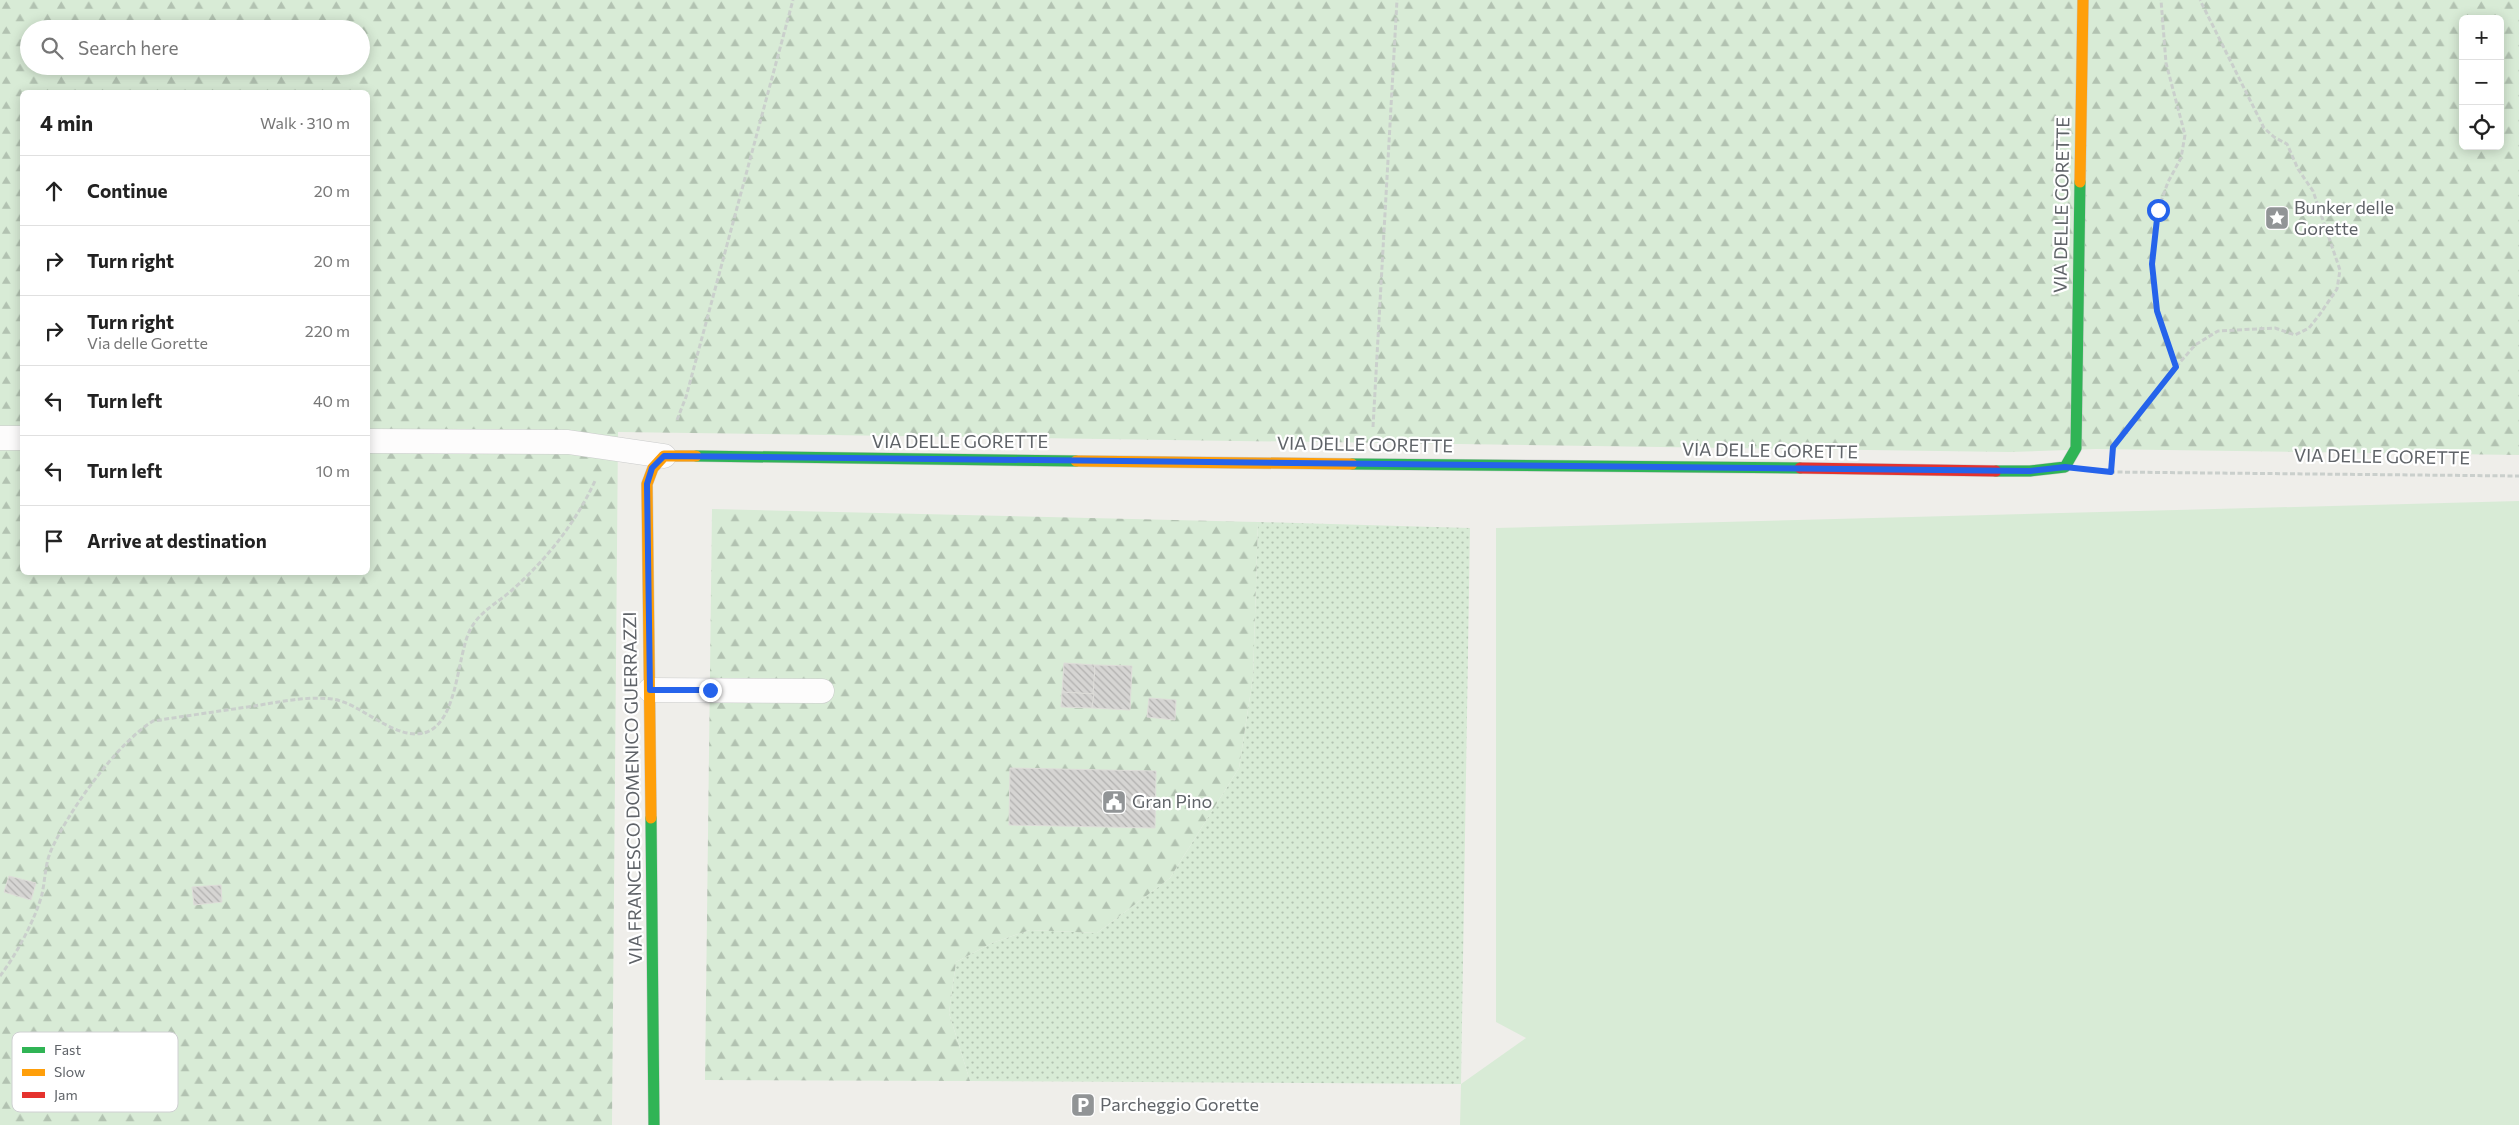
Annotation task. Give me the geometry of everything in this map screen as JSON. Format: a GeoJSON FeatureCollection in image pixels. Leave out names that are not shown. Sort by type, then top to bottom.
{"type":"FeatureCollection","features":[{"type":"Feature","properties":{"kind":"street","name":"VIA DELLE GORETTE"},"geometry":{"type":"LineString","coordinates":[[664,456],[2021,471],[2050,471],[2065,467],[2076,448],[2083,0]]}},
{"type":"Feature","properties":{"kind":"street","name":"VIA FRANCESCO DOMENICO GUERRAZZI"},"geometry":{"type":"LineString","coordinates":[[654,1125],[647,484],[652,468],[664,456]]}},
{"type":"Feature","properties":{"kind":"lane"},"geometry":{"type":"LineString","coordinates":[[0,438],[20,438]]}},
{"type":"Feature","properties":{"kind":"lane"},"geometry":{"type":"LineString","coordinates":[[370,441],[568,442],[664,456]]}},
{"type":"Feature","properties":{"kind":"lane"},"geometry":{"type":"LineString","coordinates":[[650,690],[822,692]]}},
{"type":"Feature","properties":{"kind":"path"},"geometry":{"type":"LineString","coordinates":[[664,456],[686,397],[793,0]]}},
{"type":"Feature","properties":{"kind":"path"},"geometry":{"type":"LineString","coordinates":[[1371,463],[1397,0]]}},
{"type":"Feature","properties":{"kind":"path"},"geometry":{"type":"LineString","coordinates":[[2161,0],[2166,63],[2185,134],[2181,158],[2168,182],[2158,210],[2152,264],[2157,311],[2176,367]]}},
{"type":"Feature","properties":{"kind":"path"},"geometry":{"type":"LineString","coordinates":[[2111,472],[2113,447],[2195,344],[2218,331],[2275,328],[2295,335],[2309,328],[2337,289],[2340,270],[2313,191],[2298,169],[2287,144],[2274,137],[2264,128],[2200,0]]}},
{"type":"Feature","properties":{"kind":"path"},"geometry":{"type":"LineString","coordinates":[[0,976],[15,954],[41,897],[50,854],[75,810],[111,760],[140,729],[153,721],[300,698],[332,699],[348,703],[394,729],[413,733],[426,732],[438,725],[452,697],[470,630],[481,614],[510,592],[565,533],[581,510],[610,448]]}},
{"type":"Feature","properties":{"kind":"path","name":"VIA DELLE GORETTE"},"geometry":{"type":"LineString","coordinates":[[2065,467],[2111,472],[2519,476]]}},
{"type":"Feature","properties":{"kind":"green space"},"geometry":{"type":"Polygon","coordinates":[[[0,0],[2519,0],[2519,455],[2096,449],[2010,452],[618,432],[612,1125],[0,1125],[0,0]]]}},
{"type":"Feature","properties":{"kind":"green space"},"geometry":{"type":"Polygon","coordinates":[[[2519,501],[2519,1125],[1460,1125],[1461,1084],[1526,1038],[1496,1022],[1496,528],[2519,501]]]}},
{"type":"Feature","properties":{"kind":"green space"},"geometry":{"type":"Polygon","coordinates":[[[712,509],[1258,522],[1253,677],[1239,768],[1170,878],[1097,933],[1030,930],[992,943],[956,962],[949,1013],[970,1081],[705,1080],[712,509]]]}},
{"type":"Feature","properties":{"kind":"green space"},"geometry":{"type":"Polygon","coordinates":[[[1258,522],[1470,528],[1461,1084],[970,1081],[949,1013],[956,962],[992,943],[1030,930],[1097,933],[1170,878],[1239,768],[1253,677],[1258,522]]]}},
{"type":"Feature","properties":{"kind":"building"},"geometry":{"type":"Polygon","coordinates":[[[1064,663],[1095,665],[1094,694],[1062,692],[1064,663]]]}},
{"type":"Feature","properties":{"kind":"building"},"geometry":{"type":"Polygon","coordinates":[[[1095,665],[1132,666],[1130,710],[1092,708],[1095,665]]]}},
{"type":"Feature","properties":{"kind":"building"},"geometry":{"type":"Polygon","coordinates":[[[1062,692],[1094,694],[1092,708],[1061,707],[1062,692]]]}},
{"type":"Feature","properties":{"kind":"building"},"geometry":{"type":"Polygon","coordinates":[[[1149,698],[1176,700],[1175,720],[1147,717],[1149,698]]]}},
{"type":"Feature","properties":{"kind":"building"},"geometry":{"type":"Polygon","coordinates":[[[1010,768],[1156,771],[1155,828],[1009,825],[1010,768]]]}},
{"type":"Feature","properties":{"kind":"building"},"geometry":{"type":"Polygon","coordinates":[[[9,876],[36,883],[31,900],[4,892],[9,876]]]}},
{"type":"Feature","properties":{"kind":"building"},"geometry":{"type":"Polygon","coordinates":[[[221,885],[222,902],[194,905],[192,887],[221,885]]]}},
{"type":"Feature","properties":{"kind":"traffic: fast"},"geometry":{"type":"LineString","coordinates":[[1996,471],[2030,471],[2065,467],[2076,448],[2080,182]]}},
{"type":"Feature","properties":{"kind":"traffic: fast"},"geometry":{"type":"LineString","coordinates":[[696,456],[1076,461]]}},
{"type":"Feature","properties":{"kind":"traffic: fast"},"geometry":{"type":"LineString","coordinates":[[1352,464],[1800,468]]}},
{"type":"Feature","properties":{"kind":"traffic: fast"},"geometry":{"type":"LineString","coordinates":[[651,818],[654,1125]]}},
{"type":"Feature","properties":{"kind":"traffic: slow"},"geometry":{"type":"LineString","coordinates":[[2080,182],[2083,0]]}},
{"type":"Feature","properties":{"kind":"traffic: slow"},"geometry":{"type":"LineString","coordinates":[[651,818],[647,484],[653,468],[664,456],[696,456]]}},
{"type":"Feature","properties":{"kind":"traffic: slow"},"geometry":{"type":"LineString","coordinates":[[1076,461],[1352,464]]}},
{"type":"Feature","properties":{"kind":"traffic: jam"},"geometry":{"type":"LineString","coordinates":[[1800,468],[1996,471]]}},
{"type":"Feature","properties":{"kind":"place","name":"Bunker delle Gorette"},"geometry":{"type":"Point","coordinates":[2277,218]}},
{"type":"Feature","properties":{"kind":"place","name":"Gran Pino"},"geometry":{"type":"Point","coordinates":[1114,802]}},
{"type":"Feature","properties":{"kind":"place","name":"Parcheggio Gorette"},"geometry":{"type":"Point","coordinates":[1083,1105]}},
{"type":"Feature","properties":{"kind":"route"},"geometry":{"type":"LineString","coordinates":[[710,690],[650,690],[647,484],[652,468],[664,456],[2030,471],[2050,471],[2065,467],[2093,472],[2111,472],[2113,447],[2176,367],[2157,311],[2152,264],[2158,210]]}}]}
